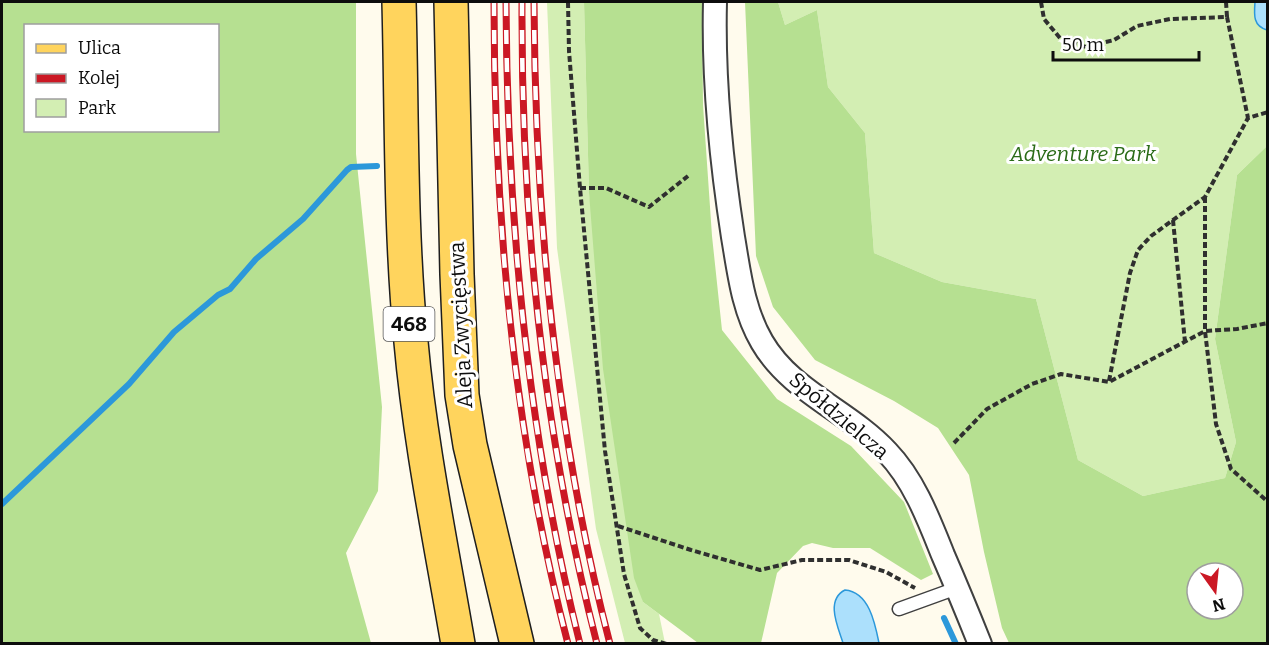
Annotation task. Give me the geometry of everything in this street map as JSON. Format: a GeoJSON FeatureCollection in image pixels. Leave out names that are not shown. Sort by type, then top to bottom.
{"type":"FeatureCollection","features":[{"type":"Feature","properties":{"kind":"main road","name":"468"},"geometry":{"type":"LineString","coordinates":[[399,2],[405,268],[411,344],[458,644]]}},
{"type":"Feature","properties":{"kind":"main road","name":"Aleja Zwycięstwa"},"geometry":{"type":"LineString","coordinates":[[451,2],[462,395],[472,456],[517,644]]}},
{"type":"Feature","properties":{"kind":"street","name":"Spółdzielcza"},"geometry":{"type":"LineString","coordinates":[[716,2],[714,32],[730,217],[740,276],[753,323],[762,342],[777,363],[803,388],[858,427],[888,452],[922,506],[980,644]]}},
{"type":"Feature","properties":{"kind":"lane"},"geometry":{"type":"LineString","coordinates":[[899,609],[957,588]]}},
{"type":"Feature","properties":{"kind":"path"},"geometry":{"type":"LineString","coordinates":[[568,2],[569,51],[579,188],[605,451],[624,574],[640,628],[653,640],[667,644]]}},
{"type":"Feature","properties":{"kind":"path"},"geometry":{"type":"LineString","coordinates":[[1041,2],[1044,19],[1060,38],[1086,47],[1114,40],[1137,26],[1170,19],[1227,17]]}},
{"type":"Feature","properties":{"kind":"path"},"geometry":{"type":"LineString","coordinates":[[1109,382],[1130,273],[1138,250],[1151,236],[1205,197],[1248,118],[1227,17],[1226,2]]}},
{"type":"Feature","properties":{"kind":"path"},"geometry":{"type":"LineString","coordinates":[[1248,118],[1268,112]]}},
{"type":"Feature","properties":{"kind":"path"},"geometry":{"type":"LineString","coordinates":[[579,188],[606,188],[649,207],[688,176]]}},
{"type":"Feature","properties":{"kind":"path"},"geometry":{"type":"LineString","coordinates":[[1205,197],[1205,331],[1216,424],[1231,469],[1268,502]]}},
{"type":"Feature","properties":{"kind":"path"},"geometry":{"type":"LineString","coordinates":[[1173,220],[1185,342]]}},
{"type":"Feature","properties":{"kind":"path"},"geometry":{"type":"LineString","coordinates":[[954,443],[987,409],[1032,384],[1061,374],[1109,382],[1205,331],[1237,329],[1268,323]]}},
{"type":"Feature","properties":{"kind":"path"},"geometry":{"type":"LineString","coordinates":[[618,526],[760,570],[802,560],[849,560],[886,572],[932,597]]}},
{"type":"Feature","properties":{"kind":"green space"},"geometry":{"type":"Polygon","coordinates":[[[2,2],[356,2],[356,154],[382,407],[378,491],[346,553],[371,643],[2,643],[2,2]]]}},
{"type":"Feature","properties":{"kind":"green space"},"geometry":{"type":"Polygon","coordinates":[[[547,2],[584,2],[589,193],[643,602],[659,614],[665,643],[625,643],[596,529],[557,248],[547,2]]]}},
{"type":"Feature","properties":{"kind":"green space"},"geometry":{"type":"Polygon","coordinates":[[[584,2],[702,2],[703,105],[712,236],[722,330],[777,399],[851,446],[904,502],[933,574],[921,580],[870,548],[833,548],[812,543],[803,546],[777,573],[761,643],[698,643],[643,602],[634,578],[603,369],[589,193],[584,2]]]}},
{"type":"Feature","properties":{"kind":"green space"},"geometry":{"type":"Polygon","coordinates":[[[745,2],[778,2],[785,25],[817,10],[828,87],[865,133],[874,253],[942,282],[1036,299],[1078,460],[1143,496],[1225,478],[1236,442],[1215,339],[1237,175],[1267,146],[1267,643],[1009,643],[1002,628],[969,475],[938,428],[894,401],[815,360],[773,307],[756,256],[745,2]]]}},
{"type":"Feature","properties":{"kind":"green space","name":"Adventure Park"},"geometry":{"type":"Polygon","coordinates":[[[778,2],[1267,2],[1267,146],[1237,175],[1215,339],[1236,442],[1225,478],[1143,496],[1078,460],[1036,299],[942,282],[874,253],[865,133],[828,87],[817,10],[785,25],[778,2]]]}},
{"type":"Feature","properties":{"kind":"water"},"geometry":{"type":"Polygon","coordinates":[[[1255,2],[1267,2],[1267,30],[1257,23],[1255,2]]]}},
{"type":"Feature","properties":{"kind":"water"},"geometry":{"type":"Polygon","coordinates":[[[845,590],[860,596],[865,602],[873,618],[879,643],[843,643],[834,607],[839,594],[845,590]]]}},
{"type":"Feature","properties":{"kind":"waterway"},"geometry":{"type":"LineString","coordinates":[[2,504],[129,384],[174,332],[218,295],[230,289],[256,259],[303,219],[347,170],[351,167],[377,166]]}},
{"type":"Feature","properties":{"kind":"waterway"},"geometry":{"type":"LineString","coordinates":[[944,618],[956,644]]}},
{"type":"Feature","properties":{"kind":"railway"},"geometry":{"type":"LineString","coordinates":[[494,2],[498,164],[510,325],[533,485],[568,644]]}},
{"type":"Feature","properties":{"kind":"railway"},"geometry":{"type":"LineString","coordinates":[[506,2],[511,164],[523,325],[546,485],[580,644]]}},
{"type":"Feature","properties":{"kind":"railway"},"geometry":{"type":"LineString","coordinates":[[522,2],[526,164],[539,325],[562,485],[597,644]]}},
{"type":"Feature","properties":{"kind":"railway"},"geometry":{"type":"LineString","coordinates":[[534,2],[539,164],[552,325],[575,485],[610,644]]}}]}
